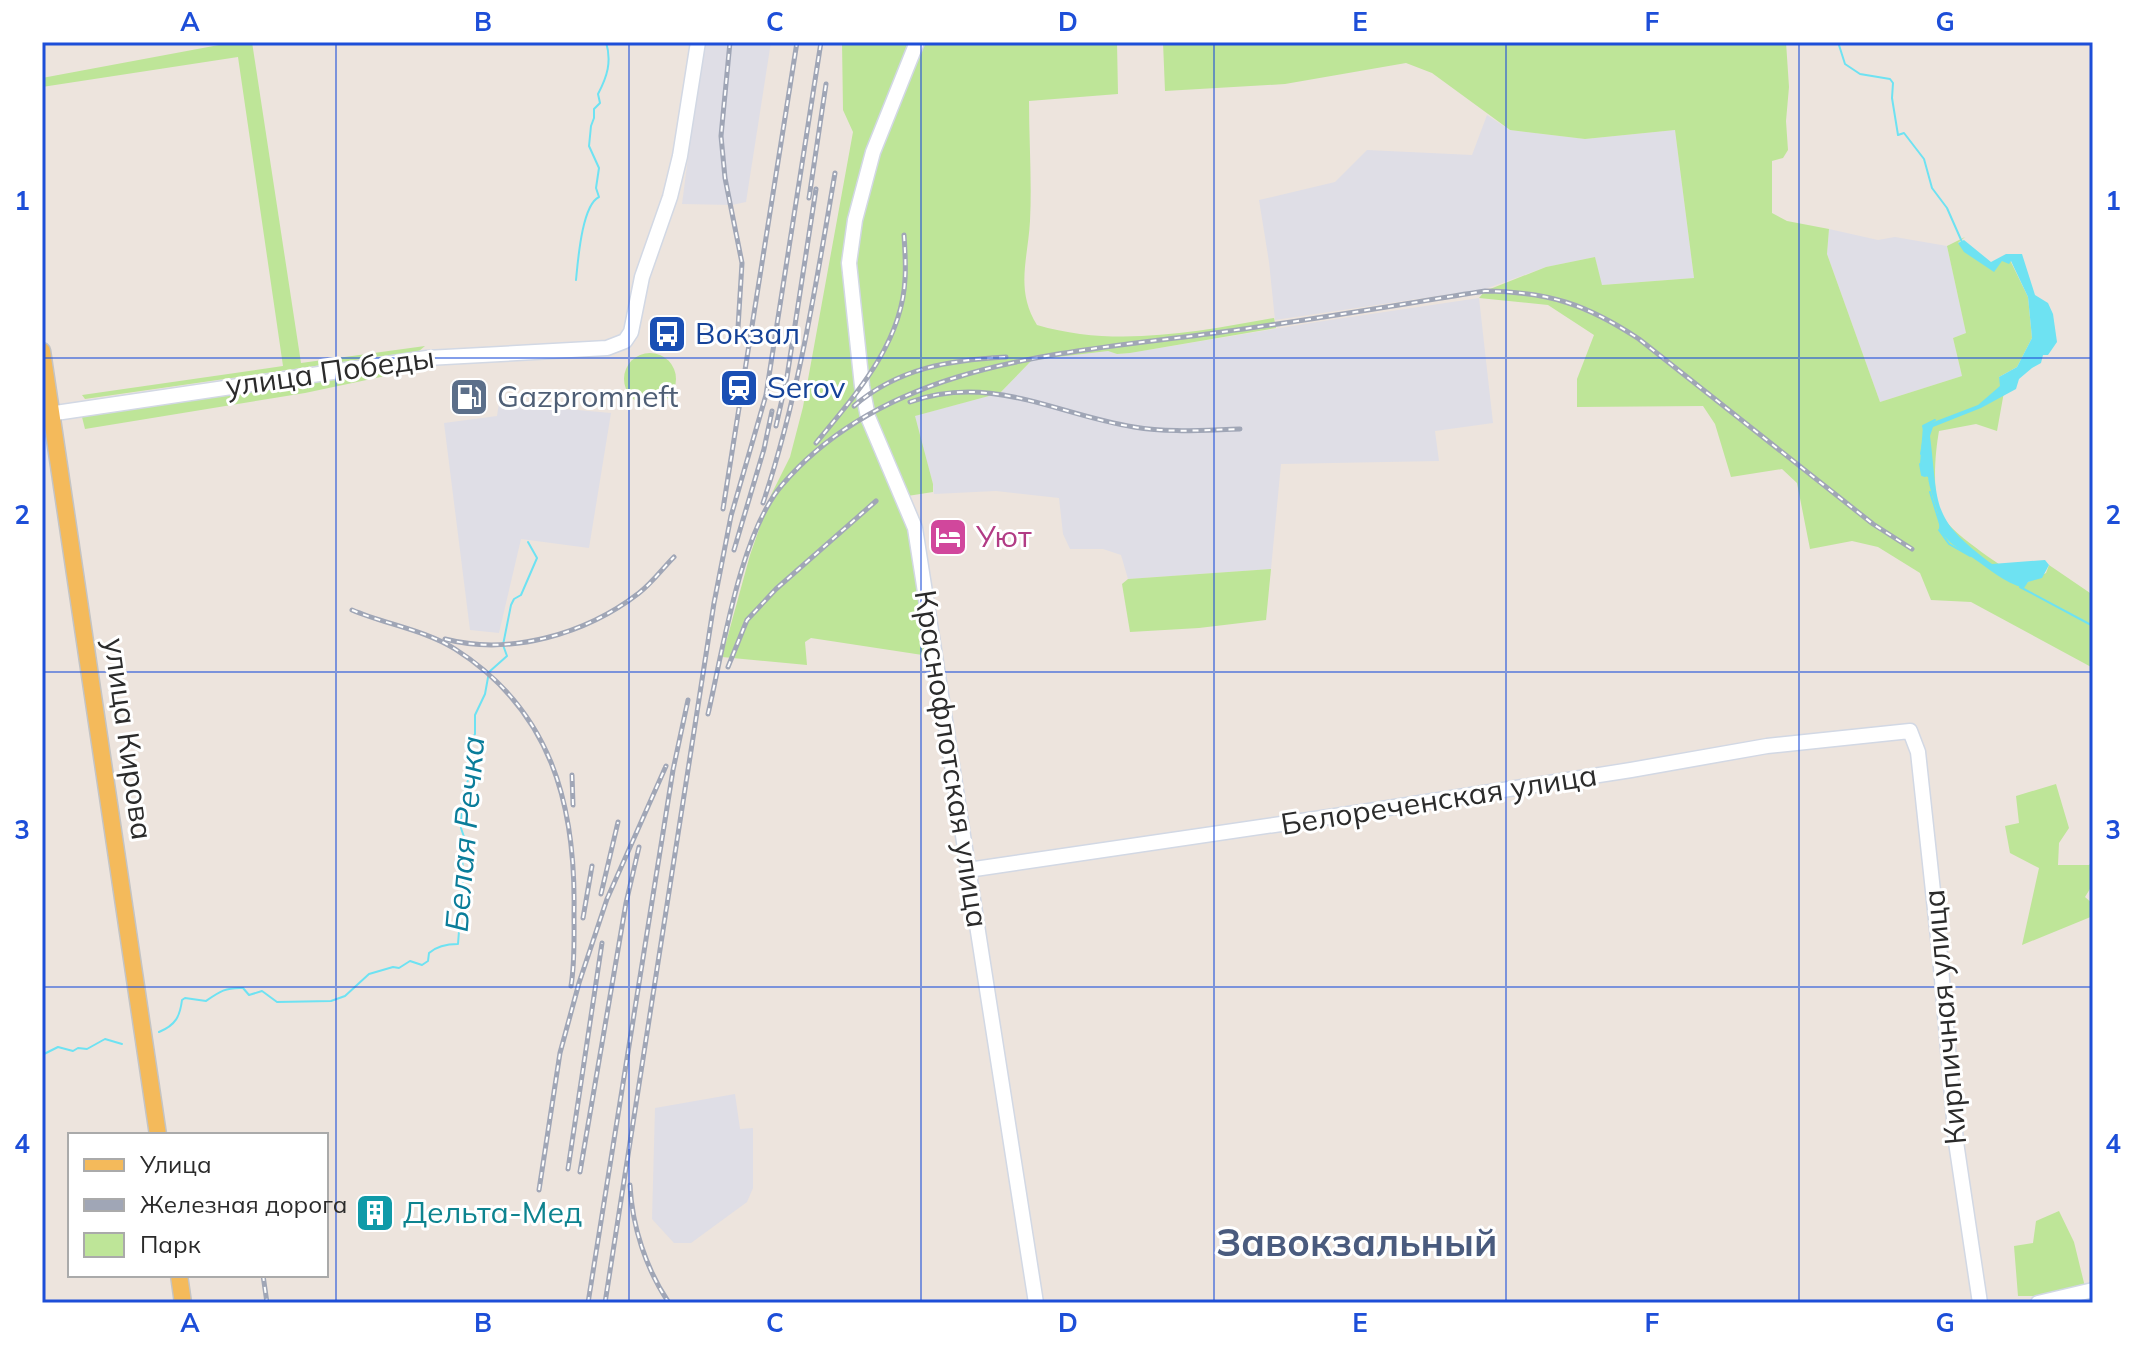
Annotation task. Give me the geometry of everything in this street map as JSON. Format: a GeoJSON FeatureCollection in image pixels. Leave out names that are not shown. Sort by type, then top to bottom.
{"type":"FeatureCollection","features":[{"type":"Feature","properties":{"kind":"main road","name":"улица Кирова"},"geometry":{"type":"LineString","coordinates":[[42,351],[47,415],[158,1133]]}},
{"type":"Feature","properties":{"kind":"main road"},"geometry":{"type":"LineString","coordinates":[[179,1277],[183,1303]]}},
{"type":"Feature","properties":{"kind":"street","name":"улица Победы"},"geometry":{"type":"LineString","coordinates":[[47,415],[427,358],[619,345],[631,332],[642,277],[670,197],[680,156],[698,42]]}},
{"type":"Feature","properties":{"kind":"street","name":"Краснофлотская улица"},"geometry":{"type":"LineString","coordinates":[[917,42],[873,152],[855,220],[849,263],[868,417],[915,528],[1036,1303]]}},
{"type":"Feature","properties":{"kind":"street","name":"Белореченская улица"},"geometry":{"type":"LineString","coordinates":[[968,870],[1369,811],[1767,746],[1910,731]]}},
{"type":"Feature","properties":{"kind":"street","name":"Кирпичная улица"},"geometry":{"type":"LineString","coordinates":[[1910,731],[1918,752],[1956,1142],[1980,1303]]}},
{"type":"Feature","properties":{"kind":"street"},"geometry":{"type":"LineString","coordinates":[[2038,1303],[2093,1290]]}},
{"type":"Feature","properties":{"kind":"shaded area"},"geometry":{"type":"Polygon","coordinates":[[[703,42],[771,42],[746,202],[732,205],[682,204],[703,42]]]}},
{"type":"Feature","properties":{"kind":"shaded area"},"geometry":{"type":"Polygon","coordinates":[[[1487,115],[1510,130],[1585,139],[1675,130],[1694,278],[1601,285],[1595,257],[1546,267],[1485,289],[1275,320],[1259,200],[1335,182],[1367,150],[1472,155],[1487,115]]]}},
{"type":"Feature","properties":{"kind":"shaded area"},"geometry":{"type":"Polygon","coordinates":[[[1829,229],[1878,240],[1895,237],[1947,246],[1966,333],[1953,338],[1962,376],[1880,402],[1827,254],[1829,229]]]}},
{"type":"Feature","properties":{"kind":"shaded area"},"geometry":{"type":"Polygon","coordinates":[[[1479,298],[1493,423],[1435,431],[1439,461],[1281,464],[1271,569],[1128,579],[1121,555],[1103,549],[1070,549],[1063,534],[1059,498],[996,491],[934,494],[914,416],[1000,393],[1032,360],[1108,351],[1129,353],[1479,298]]]}},
{"type":"Feature","properties":{"kind":"shaded area"},"geometry":{"type":"Polygon","coordinates":[[[499,403],[611,413],[589,548],[521,539],[499,633],[470,630],[444,423],[497,416],[499,403]]]}},
{"type":"Feature","properties":{"kind":"shaded area"},"geometry":{"type":"Polygon","coordinates":[[[735,1094],[740,1129],[753,1128],[753,1188],[747,1202],[691,1243],[674,1243],[652,1219],[655,1108],[735,1094]]]}},
{"type":"Feature","properties":{"kind":"green space"},"geometry":{"type":"Polygon","coordinates":[[[235,42],[252,42],[301,363],[425,346],[419,351],[85,399],[82,395],[283,366],[238,57],[42,87],[42,78],[235,42]]]}},
{"type":"Feature","properties":{"kind":"green space"},"geometry":{"type":"Polygon","coordinates":[[[842,42],[1117,42],[1118,94],[1029,101],[1031,206],[1024,274],[1026,299],[1037,325],[1066,332],[1126,337],[1185,332],[1274,318],[1276,328],[1130,353],[1108,351],[1032,360],[1000,393],[915,416],[933,492],[901,497],[910,527],[929,656],[811,638],[805,642],[807,665],[722,657],[750,555],[771,495],[790,457],[803,407],[853,132],[843,110],[842,42]]]}},
{"type":"Feature","properties":{"kind":"green space"},"geometry":{"type":"Polygon","coordinates":[[[1163,42],[1786,42],[1788,150],[1783,158],[1772,161],[1772,213],[1787,221],[1829,229],[1827,254],[1880,402],[1962,376],[1953,338],[1966,333],[1947,246],[1965,237],[1958,243],[1994,271],[2002,260],[2010,260],[2028,297],[2032,338],[2017,367],[1999,377],[2004,392],[1997,431],[1976,424],[1939,431],[1935,487],[1939,509],[1958,534],[2026,583],[2046,573],[2049,565],[2093,595],[2093,668],[1971,602],[1931,600],[1920,573],[1878,547],[1852,541],[1810,549],[1797,483],[1782,469],[1731,477],[1715,424],[1703,406],[1577,407],[1577,379],[1594,335],[1548,305],[1479,298],[1485,291],[1546,267],[1595,257],[1602,285],[1694,278],[1675,130],[1585,139],[1510,130],[1432,73],[1406,63],[1285,84],[1165,91],[1163,42]]]}},
{"type":"Feature","properties":{"kind":"green space"},"geometry":{"type":"Polygon","coordinates":[[[650,353],[668,361],[676,379],[668,397],[650,405],[632,397],[624,379],[632,361],[650,353]]]}},
{"type":"Feature","properties":{"kind":"green space"},"geometry":{"type":"Polygon","coordinates":[[[428,363],[428,367],[305,393],[85,429],[82,417],[167,401],[428,363]]]}},
{"type":"Feature","properties":{"kind":"green space"},"geometry":{"type":"Polygon","coordinates":[[[1271,569],[1266,620],[1130,632],[1122,584],[1128,579],[1271,569]]]}},
{"type":"Feature","properties":{"kind":"green space"},"geometry":{"type":"Polygon","coordinates":[[[2056,784],[2069,828],[2059,843],[2058,865],[2089,865],[2093,861],[2093,884],[2085,897],[2093,904],[2093,916],[2022,945],[2039,868],[2010,853],[2005,826],[2019,823],[2016,796],[2056,784]]]}},
{"type":"Feature","properties":{"kind":"green space"},"geometry":{"type":"Polygon","coordinates":[[[2059,1211],[2074,1242],[2086,1291],[2093,1296],[2089,1303],[2065,1303],[2065,1296],[2018,1296],[2014,1246],[2033,1243],[2036,1221],[2059,1211]]]}},
{"type":"Feature","properties":{"kind":"water"},"geometry":{"type":"Polygon","coordinates":[[[1964,240],[1991,262],[2006,254],[2022,254],[2035,295],[2048,303],[2053,314],[2057,342],[2048,355],[2043,355],[2041,363],[2019,379],[2016,389],[1981,408],[1933,427],[1930,436],[1937,496],[1941,510],[1957,535],[1992,564],[2045,560],[2049,565],[2042,578],[2028,582],[2024,588],[1997,575],[1954,546],[1943,534],[1939,529],[1928,477],[1922,475],[1920,464],[1923,426],[1978,405],[2000,386],[1999,377],[2017,367],[2032,338],[2028,297],[2011,261],[2009,264],[2002,261],[1994,272],[1964,252],[1958,243],[1964,240]]]}},
{"type":"Feature","properties":{"kind":"waterway","name":"Белая Речка"},"geometry":{"type":"LineString","coordinates":[[576,280],[585,222],[593,202],[599,197],[596,188],[599,168],[589,146],[594,109],[600,103],[598,94],[608,69],[606,42]]}},
{"type":"Feature","properties":{"kind":"waterway"},"geometry":{"type":"LineString","coordinates":[[1838,42],[1845,64],[1860,74],[1890,79],[1893,83],[1892,98],[1898,135],[1904,133],[1924,159],[1932,188],[1947,208],[1962,242]]}},
{"type":"Feature","properties":{"kind":"waterway"},"geometry":{"type":"LineString","coordinates":[[1924,430],[1923,426],[1935,420]]}},
{"type":"Feature","properties":{"kind":"waterway"},"geometry":{"type":"LineString","coordinates":[[1921,454],[1924,437]]}},
{"type":"Feature","properties":{"kind":"waterway"},"geometry":{"type":"LineString","coordinates":[[1920,464],[1925,476]]}},
{"type":"Feature","properties":{"kind":"waterway"},"geometry":{"type":"LineString","coordinates":[[1930,492],[1940,524]]}},
{"type":"Feature","properties":{"kind":"waterway"},"geometry":{"type":"LineString","coordinates":[[1939,530],[1949,544],[1970,556]]}},
{"type":"Feature","properties":{"kind":"waterway","name":"Белая Речка"},"geometry":{"type":"LineString","coordinates":[[159,1032],[176,1019],[185,998],[206,1001],[223,991],[243,988],[249,995],[262,991],[277,1002],[331,1001],[345,996],[369,974],[399,968],[410,961],[422,965],[435,949],[458,944],[462,848],[465,840],[461,828],[462,797],[476,758],[470,743],[475,734],[475,715],[485,694],[489,672],[507,656],[503,645],[511,605],[521,595],[537,558],[528,542]]}},
{"type":"Feature","properties":{"kind":"waterway"},"geometry":{"type":"LineString","coordinates":[[2020,587],[2093,626]]}},
{"type":"Feature","properties":{"kind":"waterway","name":"Белая Речка"},"geometry":{"type":"LineString","coordinates":[[42,1055],[58,1047],[73,1051],[87,1049],[105,1039],[122,1044]]}},
{"type":"Feature","properties":{"kind":"railway"},"geometry":{"type":"LineString","coordinates":[[730,42],[721,136],[725,178],[742,263],[737,344]]}},
{"type":"Feature","properties":{"kind":"railway"},"geometry":{"type":"LineString","coordinates":[[723,509],[797,42]]}},
{"type":"Feature","properties":{"kind":"railway"},"geometry":{"type":"LineString","coordinates":[[605,1303],[714,603],[731,516],[766,395],[821,42]]}},
{"type":"Feature","properties":{"kind":"railway"},"geometry":{"type":"LineString","coordinates":[[809,198],[826,84]]}},
{"type":"Feature","properties":{"kind":"railway"},"geometry":{"type":"LineString","coordinates":[[763,503],[797,380],[835,173]]}},
{"type":"Feature","properties":{"kind":"railway"},"geometry":{"type":"LineString","coordinates":[[776,426],[787,377],[816,189]]}},
{"type":"Feature","properties":{"kind":"railway"},"geometry":{"type":"LineString","coordinates":[[816,443],[861,387],[886,347],[902,303],[904,235]]}},
{"type":"Feature","properties":{"kind":"railway"},"geometry":{"type":"LineString","coordinates":[[708,714],[744,562],[767,506],[782,485],[826,443],[875,411],[929,387],[986,369],[1044,356],[1485,291],[1548,297],[1584,309],[1620,327],[1873,524],[1912,549]]}},
{"type":"Feature","properties":{"kind":"railway"},"geometry":{"type":"LineString","coordinates":[[854,406],[888,383],[926,368],[1006,357]]}},
{"type":"Feature","properties":{"kind":"railway"},"geometry":{"type":"LineString","coordinates":[[910,402],[940,394],[996,394],[1147,429],[1240,429]]}},
{"type":"Feature","properties":{"kind":"railway"},"geometry":{"type":"LineString","coordinates":[[734,550],[772,411]]}},
{"type":"Feature","properties":{"kind":"railway"},"geometry":{"type":"LineString","coordinates":[[728,667],[747,620],[776,589],[876,501]]}},
{"type":"Feature","properties":{"kind":"railway"},"geometry":{"type":"LineString","coordinates":[[445,639],[495,645],[521,643],[571,630],[595,620],[639,593],[674,557]]}},
{"type":"Feature","properties":{"kind":"railway"},"geometry":{"type":"LineString","coordinates":[[352,610],[431,637],[455,649],[488,673],[514,701],[535,731],[551,763],[563,798],[570,834],[574,913],[571,986]]}},
{"type":"Feature","properties":{"kind":"railway"},"geometry":{"type":"LineString","coordinates":[[588,1303],[673,770],[688,700]]}},
{"type":"Feature","properties":{"kind":"railway"},"geometry":{"type":"LineString","coordinates":[[539,1190],[560,1053],[579,983],[607,899],[666,766]]}},
{"type":"Feature","properties":{"kind":"railway"},"geometry":{"type":"LineString","coordinates":[[572,775],[573,805]]}},
{"type":"Feature","properties":{"kind":"railway"},"geometry":{"type":"LineString","coordinates":[[601,894],[618,822]]}},
{"type":"Feature","properties":{"kind":"railway"},"geometry":{"type":"LineString","coordinates":[[580,1172],[626,903],[639,847]]}},
{"type":"Feature","properties":{"kind":"railway"},"geometry":{"type":"LineString","coordinates":[[583,918],[592,866]]}},
{"type":"Feature","properties":{"kind":"railway"},"geometry":{"type":"LineString","coordinates":[[568,1169],[602,943]]}},
{"type":"Feature","properties":{"kind":"railway"},"geometry":{"type":"LineString","coordinates":[[630,1185],[642,1247],[653,1276],[669,1303]]}},
{"type":"Feature","properties":{"kind":"railway"},"geometry":{"type":"LineString","coordinates":[[263,1277],[267,1303]]}},
{"type":"Feature","properties":{"kind":"place","name":"Вокзал"},"geometry":{"type":"Point","coordinates":[667,334]}},
{"type":"Feature","properties":{"kind":"place","name":"Serov"},"geometry":{"type":"Point","coordinates":[739,388]}},
{"type":"Feature","properties":{"kind":"place","name":"Gazpromneft"},"geometry":{"type":"Point","coordinates":[469,397]}},
{"type":"Feature","properties":{"kind":"place","name":"Уют"},"geometry":{"type":"Point","coordinates":[948,537]}},
{"type":"Feature","properties":{"kind":"place","name":"Дельта-Мед"},"geometry":{"type":"Point","coordinates":[375,1213]}},
{"type":"Feature","properties":{"kind":"district","name":"Завокзальный"},"geometry":{"type":"Point","coordinates":[1357,1243]}}]}
